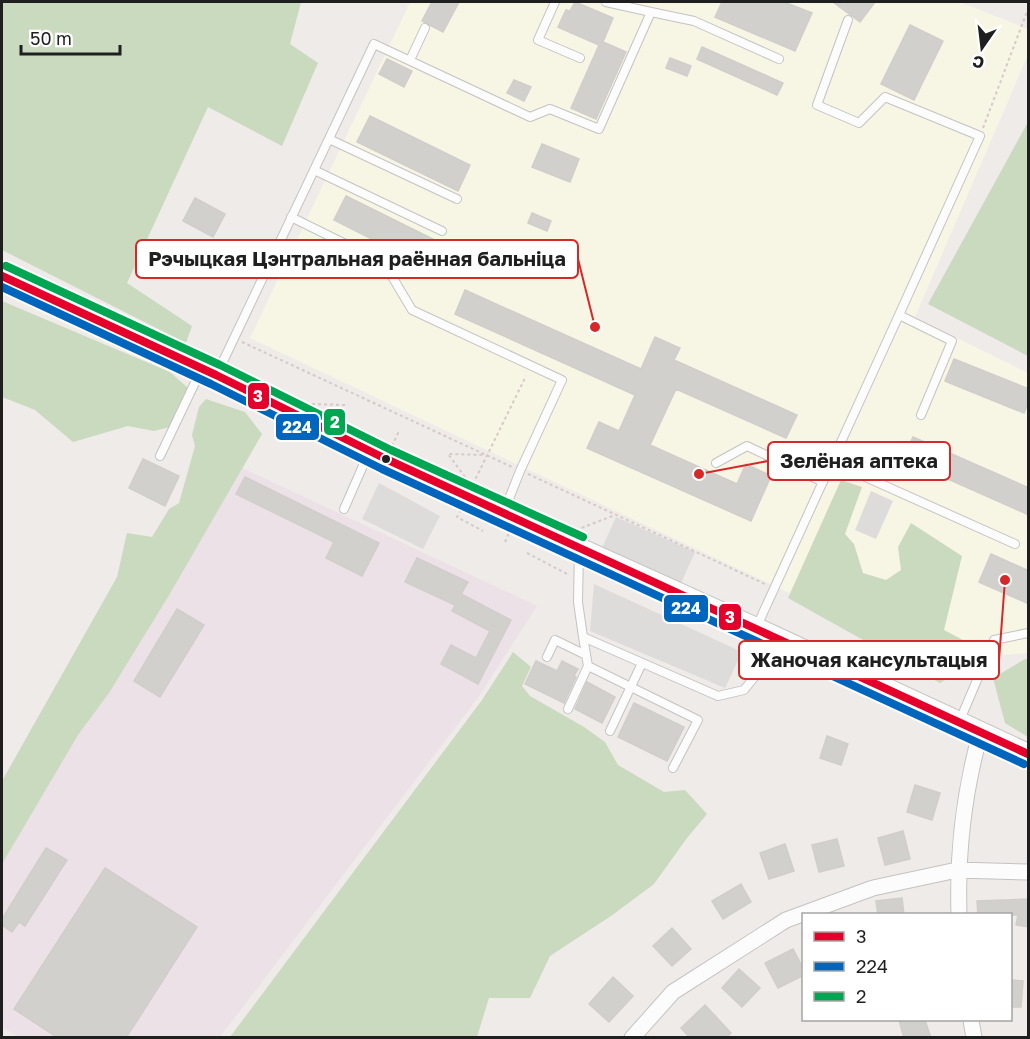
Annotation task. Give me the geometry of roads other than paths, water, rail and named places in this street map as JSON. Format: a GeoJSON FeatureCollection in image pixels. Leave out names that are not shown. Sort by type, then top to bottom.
{"type":"FeatureCollection","features":[{"type":"Feature","properties":{"kind":"street"},"geometry":{"type":"LineString","coordinates":[[2,276],[209,372],[503,514],[1029,754]]}},
{"type":"Feature","properties":{"kind":"street"},"geometry":{"type":"LineString","coordinates":[[959,913],[957,870],[972,764],[981,731]]}},
{"type":"Feature","properties":{"kind":"street"},"geometry":{"type":"LineString","coordinates":[[805,913],[873,888],[957,870],[1029,872]]}},
{"type":"Feature","properties":{"kind":"street"},"geometry":{"type":"LineString","coordinates":[[632,1038],[673,992],[786,920],[802,914]]}},
{"type":"Feature","properties":{"kind":"street"},"geometry":{"type":"LineString","coordinates":[[970,1021],[974,1038]]}},
{"type":"Feature","properties":{"kind":"lane"},"geometry":{"type":"LineString","coordinates":[[555,2],[538,40],[580,58]]}},
{"type":"Feature","properties":{"kind":"lane"},"geometry":{"type":"LineString","coordinates":[[606,2],[694,21],[779,59]]}},
{"type":"Feature","properties":{"kind":"lane"},"geometry":{"type":"LineString","coordinates":[[160,456],[209,372],[234,338],[374,44],[530,117],[550,110],[599,129],[651,12]]}},
{"type":"Feature","properties":{"kind":"lane"},"geometry":{"type":"LineString","coordinates":[[756,628],[980,136],[885,97],[859,123],[817,105],[848,20]]}},
{"type":"Feature","properties":{"kind":"lane"},"geometry":{"type":"LineString","coordinates":[[410,60],[425,28]]}},
{"type":"Feature","properties":{"kind":"lane"},"geometry":{"type":"LineString","coordinates":[[329,139],[457,199]]}},
{"type":"Feature","properties":{"kind":"lane"},"geometry":{"type":"LineString","coordinates":[[314,170],[442,231]]}},
{"type":"Feature","properties":{"kind":"lane"},"geometry":{"type":"LineString","coordinates":[[291,218],[384,262],[412,310],[562,380],[503,514]]}},
{"type":"Feature","properties":{"kind":"lane"},"geometry":{"type":"LineString","coordinates":[[899,315],[952,341],[921,416]]}},
{"type":"Feature","properties":{"kind":"lane"},"geometry":{"type":"LineString","coordinates":[[716,463],[747,446],[823,482]]}},
{"type":"Feature","properties":{"kind":"lane"},"geometry":{"type":"LineString","coordinates":[[344,509],[370,450]]}},
{"type":"Feature","properties":{"kind":"lane"},"geometry":{"type":"LineString","coordinates":[[832,462],[1015,544]]}},
{"type":"Feature","properties":{"kind":"lane"},"geometry":{"type":"LineString","coordinates":[[568,709],[588,666],[577,579],[579,547]]}},
{"type":"Feature","properties":{"kind":"lane"},"geometry":{"type":"LineString","coordinates":[[960,722],[994,640],[1029,633]]}},
{"type":"Feature","properties":{"kind":"lane"},"geometry":{"type":"LineString","coordinates":[[583,637],[718,696],[744,690],[756,675],[774,636]]}},
{"type":"Feature","properties":{"kind":"lane"},"geometry":{"type":"LineString","coordinates":[[547,657],[555,640],[586,655]]}},
{"type":"Feature","properties":{"kind":"lane"},"geometry":{"type":"LineString","coordinates":[[610,731],[642,663]]}},
{"type":"Feature","properties":{"kind":"lane"},"geometry":{"type":"LineString","coordinates":[[588,666],[698,720],[673,768]]}},
{"type":"Feature","properties":{"kind":"place","name":"Рэчыцкая Цэнтральная раённая бальніца"},"geometry":{"type":"Point","coordinates":[595,327]}},
{"type":"Feature","properties":{"kind":"place","name":"Зелёная аптека"},"geometry":{"type":"Point","coordinates":[699,474]}},
{"type":"Feature","properties":{"kind":"place","name":"Жаночая кансультацыя"},"geometry":{"type":"Point","coordinates":[1005,580]}}]}
